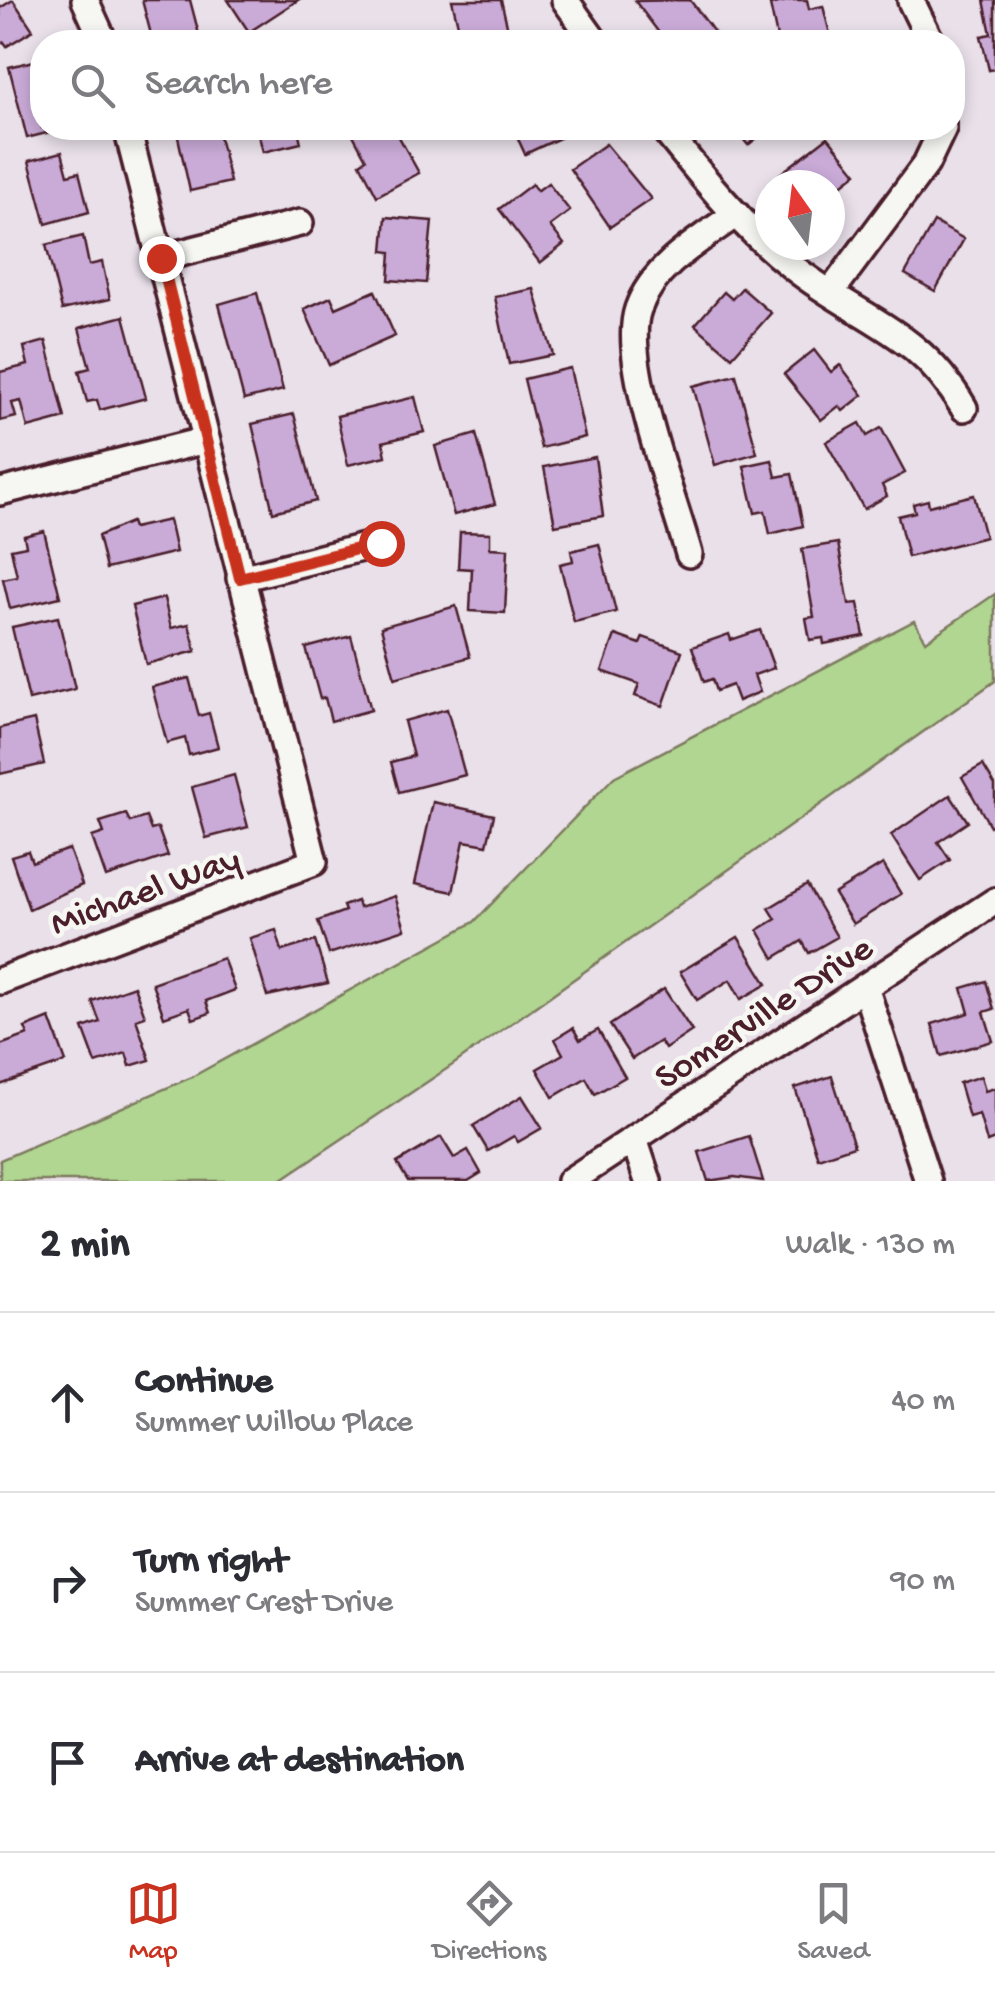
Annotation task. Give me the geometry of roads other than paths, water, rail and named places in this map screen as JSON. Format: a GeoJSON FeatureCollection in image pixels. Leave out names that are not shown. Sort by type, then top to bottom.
{"type":"FeatureCollection","features":[{"type":"Feature","properties":{"kind":"street"},"geometry":{"type":"LineString","coordinates":[[85,0],[99,30]]}},
{"type":"Feature","properties":{"kind":"street"},"geometry":{"type":"LineString","coordinates":[[565,0],[586,30]]}},
{"type":"Feature","properties":{"kind":"street"},"geometry":{"type":"LineString","coordinates":[[912,0],[926,30]]}},
{"type":"Feature","properties":{"kind":"street"},"geometry":{"type":"LineString","coordinates":[[130,140],[240,578],[381,543]]}},
{"type":"Feature","properties":{"kind":"street"},"geometry":{"type":"LineString","coordinates":[[673,140],[736,214],[798,271],[913,343],[944,374],[964,408]]}},
{"type":"Feature","properties":{"kind":"street"},"geometry":{"type":"LineString","coordinates":[[831,292],[926,164],[937,140]]}},
{"type":"Feature","properties":{"kind":"street"},"geometry":{"type":"LineString","coordinates":[[689,554],[641,389],[635,342],[638,309],[664,268],[736,214]]}},
{"type":"Feature","properties":{"kind":"street"},"geometry":{"type":"LineString","coordinates":[[161,258],[300,222]]}},
{"type":"Feature","properties":{"kind":"street"},"geometry":{"type":"LineString","coordinates":[[0,492],[206,440]]}},
{"type":"Feature","properties":{"kind":"street","name":"Michael Way"},"geometry":{"type":"LineString","coordinates":[[0,981],[314,862],[240,578]]}},
{"type":"Feature","properties":{"kind":"street","name":"Somerville Drive"},"geometry":{"type":"LineString","coordinates":[[570,1181],[995,901]]}},
{"type":"Feature","properties":{"kind":"street"},"geometry":{"type":"LineString","coordinates":[[865,987],[928,1181]]}},
{"type":"Feature","properties":{"kind":"street"},"geometry":{"type":"LineString","coordinates":[[634,1139],[648,1181]]}}]}
